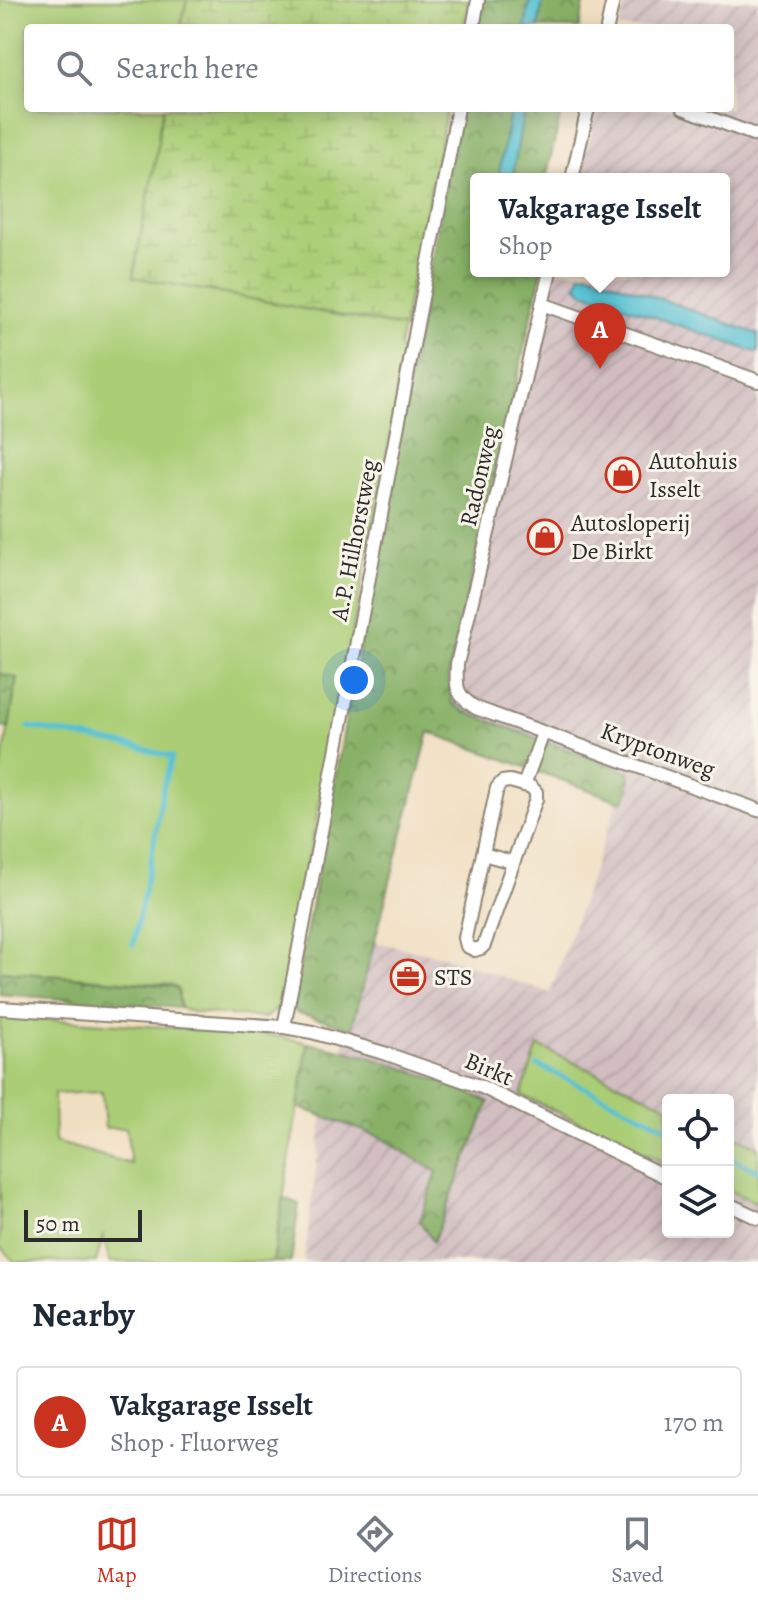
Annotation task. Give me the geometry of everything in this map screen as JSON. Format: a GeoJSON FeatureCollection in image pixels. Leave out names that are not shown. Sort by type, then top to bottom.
{"type":"FeatureCollection","features":[{"type":"Feature","properties":{"kind":"street"},"geometry":{"type":"LineString","coordinates":[[474,24],[478,0]]}},
{"type":"Feature","properties":{"kind":"street"},"geometry":{"type":"LineString","coordinates":[[608,24],[613,0]]}},
{"type":"Feature","properties":{"kind":"street","name":"A.P. Hilhorstweg"},"geometry":{"type":"LineString","coordinates":[[284,1027],[457,112]]}},
{"type":"Feature","properties":{"kind":"street"},"geometry":{"type":"LineString","coordinates":[[573,173],[587,112]]}},
{"type":"Feature","properties":{"kind":"street"},"geometry":{"type":"LineString","coordinates":[[694,112],[758,136]]}},
{"type":"Feature","properties":{"kind":"street","name":"Radonweg"},"geometry":{"type":"LineString","coordinates":[[458,692],[457,664],[549,277]]}},
{"type":"Feature","properties":{"kind":"street"},"geometry":{"type":"LineString","coordinates":[[542,304],[758,381]]}},
{"type":"Feature","properties":{"kind":"street","name":"Kryptonweg"},"geometry":{"type":"LineString","coordinates":[[458,692],[476,708],[758,810]]}},
{"type":"Feature","properties":{"kind":"street"},"geometry":{"type":"LineString","coordinates":[[524,785],[543,733]]}},
{"type":"Feature","properties":{"kind":"street"},"geometry":{"type":"LineString","coordinates":[[510,781],[524,785],[536,792],[536,799],[484,945],[475,950],[467,946],[465,938],[497,788],[502,782],[510,781]]}},
{"type":"Feature","properties":{"kind":"street"},"geometry":{"type":"LineString","coordinates":[[483,854],[512,862]]}},
{"type":"Feature","properties":{"kind":"street","name":"Birkt"},"geometry":{"type":"LineString","coordinates":[[0,1008],[284,1027],[312,1032],[482,1087],[662,1175]]}},
{"type":"Feature","properties":{"kind":"street"},"geometry":{"type":"LineString","coordinates":[[734,1207],[758,1218]]}},
{"type":"Feature","properties":{"kind":"shaded area"},"geometry":{"type":"Polygon","coordinates":[[[627,0],[758,0],[758,1262],[304,1262],[323,1114],[374,942],[442,956],[550,993],[618,800],[428,732],[551,277],[730,277],[730,173],[580,173],[597,112],[734,112],[734,24],[620,24],[627,0]]]}},
{"type":"Feature","properties":{"kind":"green space"},"geometry":{"type":"Polygon","coordinates":[[[0,0],[187,0],[181,24],[24,24],[24,112],[163,112],[133,277],[403,327],[399,347],[405,360],[281,1002],[274,1012],[264,1018],[192,1012],[180,1008],[178,989],[172,985],[0,971],[0,777],[17,678],[0,674],[0,0]]]}},
{"type":"Feature","properties":{"kind":"green space"},"geometry":{"type":"Polygon","coordinates":[[[187,0],[469,0],[464,24],[181,24],[187,0]]]}},
{"type":"Feature","properties":{"kind":"green space"},"geometry":{"type":"Polygon","coordinates":[[[481,0],[530,0],[526,24],[476,24],[481,0]]]}},
{"type":"Feature","properties":{"kind":"green space"},"geometry":{"type":"Polygon","coordinates":[[[543,0],[585,0],[580,24],[539,24],[543,0]]]}},
{"type":"Feature","properties":{"kind":"green space"},"geometry":{"type":"Polygon","coordinates":[[[163,112],[446,112],[403,327],[133,277],[163,112]]]}},
{"type":"Feature","properties":{"kind":"green space"},"geometry":{"type":"Polygon","coordinates":[[[459,112],[510,112],[499,173],[470,173],[470,277],[541,277],[448,677],[452,703],[465,712],[629,772],[629,788],[622,802],[429,732],[352,1028],[295,1012],[293,1004],[459,112]]]}},
{"type":"Feature","properties":{"kind":"green space"},"geometry":{"type":"Polygon","coordinates":[[[523,112],[561,112],[547,173],[513,173],[523,112]]]}},
{"type":"Feature","properties":{"kind":"green space"},"geometry":{"type":"Polygon","coordinates":[[[0,674],[17,678],[9,729],[0,726],[0,674]]]}},
{"type":"Feature","properties":{"kind":"green space"},"geometry":{"type":"Polygon","coordinates":[[[0,971],[172,986],[178,989],[180,1008],[0,994],[0,971]]]}},
{"type":"Feature","properties":{"kind":"green space"},"geometry":{"type":"Polygon","coordinates":[[[0,1016],[223,1031],[308,1043],[273,1262],[110,1262],[103,1236],[96,1262],[15,1262],[0,1247],[0,1016]],[[102,1092],[54,1094],[55,1142],[131,1164],[126,1128],[105,1128],[102,1092]]]}},
{"type":"Feature","properties":{"kind":"green space"},"geometry":{"type":"Polygon","coordinates":[[[308,1043],[400,1067],[489,1102],[433,1242],[420,1221],[437,1172],[378,1136],[298,1107],[308,1043]]]}},
{"type":"Feature","properties":{"kind":"green space"},"geometry":{"type":"Polygon","coordinates":[[[538,1046],[662,1103],[662,1160],[521,1095],[538,1046]]]}},
{"type":"Feature","properties":{"kind":"green space"},"geometry":{"type":"Polygon","coordinates":[[[734,1136],[758,1147],[758,1199],[755,1202],[734,1193],[734,1136]]]}},
{"type":"Feature","properties":{"kind":"green space"},"geometry":{"type":"Polygon","coordinates":[[[283,1198],[299,1204],[291,1262],[273,1262],[283,1198]]]}},
{"type":"Feature","properties":{"kind":"water"},"geometry":{"type":"Polygon","coordinates":[[[530,0],[543,0],[539,24],[526,24],[530,0]]]}},
{"type":"Feature","properties":{"kind":"water"},"geometry":{"type":"Polygon","coordinates":[[[510,112],[523,112],[513,173],[499,173],[510,112]]]}},
{"type":"Feature","properties":{"kind":"water"},"geometry":{"type":"Polygon","coordinates":[[[580,277],[600,277],[758,334],[758,353],[583,292],[577,286],[580,277]]]}},
{"type":"Feature","properties":{"kind":"waterway"},"geometry":{"type":"LineString","coordinates":[[29,727],[137,747],[172,757],[163,788],[133,945]]}},
{"type":"Feature","properties":{"kind":"waterway"},"geometry":{"type":"LineString","coordinates":[[538,1065],[662,1125]]}},
{"type":"Feature","properties":{"kind":"waterway"},"geometry":{"type":"LineString","coordinates":[[734,1160],[758,1171]]}},
{"type":"Feature","properties":{"kind":"place","name":"Vakgarage Isselt"},"geometry":{"type":"Point","coordinates":[600,369]}},
{"type":"Feature","properties":{"kind":"place","name":"Autohuis Isselt"},"geometry":{"type":"Point","coordinates":[623,475]}},
{"type":"Feature","properties":{"kind":"place","name":"Autosloperij De Birkt"},"geometry":{"type":"Point","coordinates":[545,537]}},
{"type":"Feature","properties":{"kind":"place","name":"STS"},"geometry":{"type":"Point","coordinates":[408,977]}}]}
